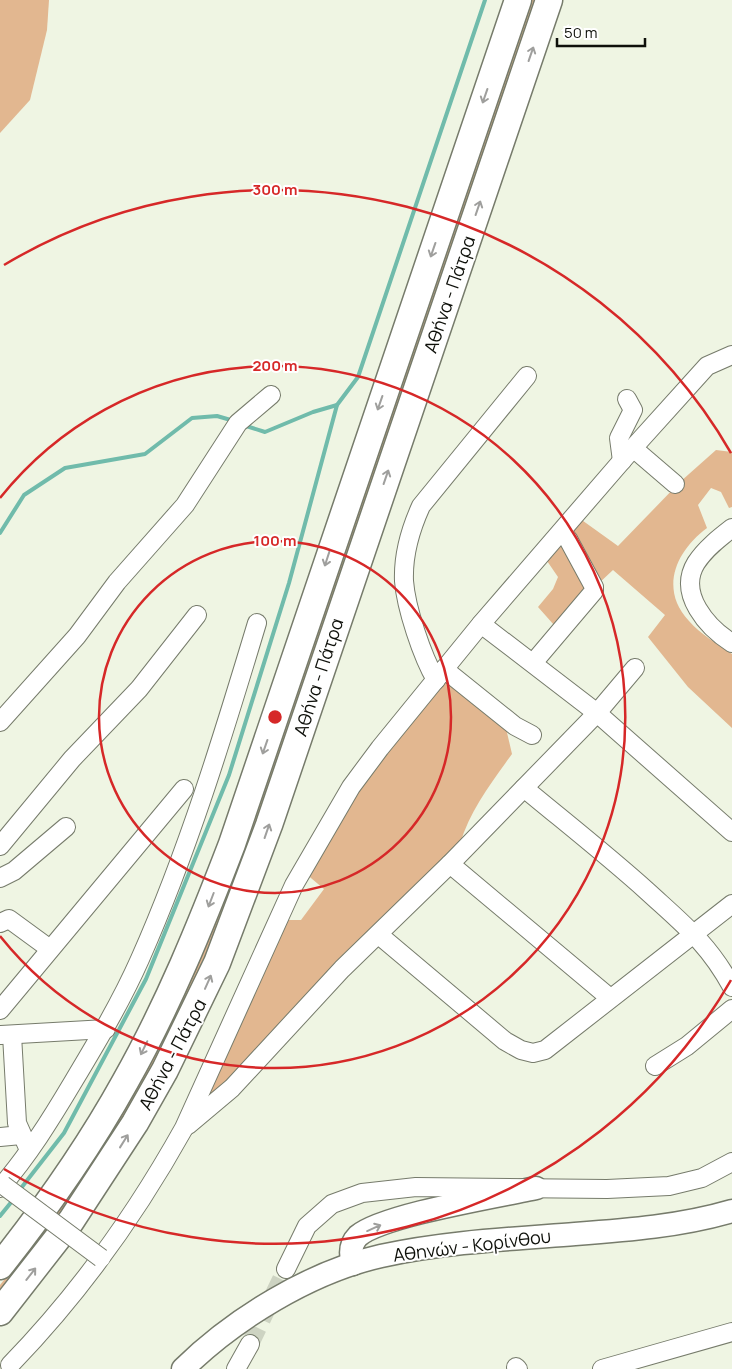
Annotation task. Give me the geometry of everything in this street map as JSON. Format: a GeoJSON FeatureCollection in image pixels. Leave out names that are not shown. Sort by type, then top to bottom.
{"type":"FeatureCollection","features":[{"type":"Feature","properties":{"kind":"highway","name":"Αθήνα - Πάτρα"},"geometry":{"type":"LineString","coordinates":[[0,1266],[47,1204],[111,1107],[139,1057],[190,952],[235,835],[518,0]]}},
{"type":"Feature","properties":{"kind":"highway","name":"Αθήνα - Πάτρα"},"geometry":{"type":"LineString","coordinates":[[0,1312],[71,1222],[135,1123],[170,1061],[217,963],[264,839],[549,0]]}},
{"type":"Feature","properties":{"kind":"main road"},"geometry":{"type":"LineString","coordinates":[[353,1264],[351,1258],[352,1244],[358,1236],[372,1228],[450,1206],[536,1188]]}},
{"type":"Feature","properties":{"kind":"main road","name":"Αθηνών - Κορίνθου"},"geometry":{"type":"LineString","coordinates":[[183,1369],[218,1337],[247,1316],[281,1297],[353,1264],[379,1256],[452,1244],[645,1228],[692,1221],[732,1211]]}},
{"type":"Feature","properties":{"kind":"street"},"geometry":{"type":"LineString","coordinates":[[10,1365],[64,1307],[101,1258],[136,1209],[184,1128],[294,885],[351,787],[380,748],[481,624],[700,371],[717,359],[732,354]]}},
{"type":"Feature","properties":{"kind":"street"},"geometry":{"type":"LineString","coordinates":[[527,376],[421,506],[406,555],[404,582],[422,651],[440,674],[514,726],[532,735]]}},
{"type":"Feature","properties":{"kind":"street"},"geometry":{"type":"LineString","coordinates":[[0,722],[77,636],[128,569],[185,505],[238,423],[271,395]]}},
{"type":"Feature","properties":{"kind":"street"},"geometry":{"type":"LineString","coordinates":[[627,399],[633,410],[619,438],[627,454],[675,484]]}},
{"type":"Feature","properties":{"kind":"street"},"geometry":{"type":"LineString","coordinates":[[732,528],[707,549],[691,574],[691,592],[696,608],[712,627],[732,643]]}},
{"type":"Feature","properties":{"kind":"street"},"geometry":{"type":"LineString","coordinates":[[533,662],[594,591],[594,587],[568,539]]}},
{"type":"Feature","properties":{"kind":"street"},"geometry":{"type":"LineString","coordinates":[[0,846],[72,759],[139,689],[197,615]]}},
{"type":"Feature","properties":{"kind":"street"},"geometry":{"type":"LineString","coordinates":[[101,1258],[1,1187],[24,1147],[57,1109],[106,1029],[139,960],[165,900],[221,742],[257,623]]}},
{"type":"Feature","properties":{"kind":"street"},"geometry":{"type":"LineString","coordinates":[[481,624],[598,713],[732,832]]}},
{"type":"Feature","properties":{"kind":"street"},"geometry":{"type":"LineString","coordinates":[[184,1128],[232,1088],[342,969],[379,935],[598,713],[635,668]]}},
{"type":"Feature","properties":{"kind":"street"},"geometry":{"type":"LineString","coordinates":[[524,788],[617,864],[694,934],[720,965],[732,987]]}},
{"type":"Feature","properties":{"kind":"street"},"geometry":{"type":"LineString","coordinates":[[0,1010],[184,789]]}},
{"type":"Feature","properties":{"kind":"street"},"geometry":{"type":"LineString","coordinates":[[0,878],[14,871],[66,826]]}},
{"type":"Feature","properties":{"kind":"street"},"geometry":{"type":"LineString","coordinates":[[450,864],[610,998]]}},
{"type":"Feature","properties":{"kind":"street"},"geometry":{"type":"LineString","coordinates":[[379,935],[491,1031],[521,1050],[533,1052],[545,1050],[732,904]]}},
{"type":"Feature","properties":{"kind":"street"},"geometry":{"type":"LineString","coordinates":[[0,923],[5,919],[14,922],[50,949]]}},
{"type":"Feature","properties":{"kind":"street"},"geometry":{"type":"LineString","coordinates":[[655,1066],[687,1046],[732,1009]]}},
{"type":"Feature","properties":{"kind":"street"},"geometry":{"type":"LineString","coordinates":[[24,1147],[17,1123],[6,1035],[106,1029]]}},
{"type":"Feature","properties":{"kind":"street"},"geometry":{"type":"LineString","coordinates":[[0,1137],[24,1147]]}},
{"type":"Feature","properties":{"kind":"street"},"geometry":{"type":"LineString","coordinates":[[286,1269],[307,1226],[332,1204],[346,1197],[385,1189],[416,1187],[669,1186],[702,1178],[732,1162]]}},
{"type":"Feature","properties":{"kind":"street"},"geometry":{"type":"LineString","coordinates":[[602,1369],[732,1332]]}},
{"type":"Feature","properties":{"kind":"street"},"geometry":{"type":"LineString","coordinates":[[236,1369],[250,1344]]}},
{"type":"Feature","properties":{"kind":"shaded area"},"geometry":{"type":"Polygon","coordinates":[[[0,0],[49,0],[47,30],[30,100],[0,133],[0,0]]]}},
{"type":"Feature","properties":{"kind":"shaded area"},"geometry":{"type":"Polygon","coordinates":[[[531,0],[537,0],[272,781],[206,959],[141,1091],[62,1215],[0,1295],[0,1285],[39,1235],[121,1113],[531,0]]]}},
{"type":"Feature","properties":{"kind":"shaded area"},"geometry":{"type":"Polygon","coordinates":[[[716,450],[732,452],[732,507],[729,508],[721,492],[711,488],[698,505],[707,528],[696,537],[680,559],[675,571],[673,584],[680,609],[693,626],[732,654],[732,728],[688,687],[648,637],[665,615],[613,570],[554,625],[538,607],[553,589],[558,577],[545,558],[579,518],[618,546],[680,482],[716,450]]]}},
{"type":"Feature","properties":{"kind":"shaded area"},"geometry":{"type":"Polygon","coordinates":[[[446,677],[505,724],[512,754],[476,808],[460,844],[208,1100],[205,1100],[285,920],[301,920],[324,889],[305,873],[349,797],[446,677]]]}},
{"type":"Feature","properties":{"kind":"waterway"},"geometry":{"type":"LineString","coordinates":[[18,1192],[64,1133],[146,979],[229,775],[289,583],[337,405],[358,377],[485,0]]}},
{"type":"Feature","properties":{"kind":"waterway"},"geometry":{"type":"LineString","coordinates":[[243,425],[265,432],[313,412],[337,405]]}},
{"type":"Feature","properties":{"kind":"waterway"},"geometry":{"type":"LineString","coordinates":[[0,533],[24,495],[65,468],[145,454],[192,418],[217,416],[234,421]]}},
{"type":"Feature","properties":{"kind":"waterway"},"geometry":{"type":"LineString","coordinates":[[0,1216],[13,1200]]}},
{"type":"Feature","properties":{"kind":"tunnel"},"geometry":{"type":"LineString","coordinates":[[250,1344],[286,1269]]}}]}
